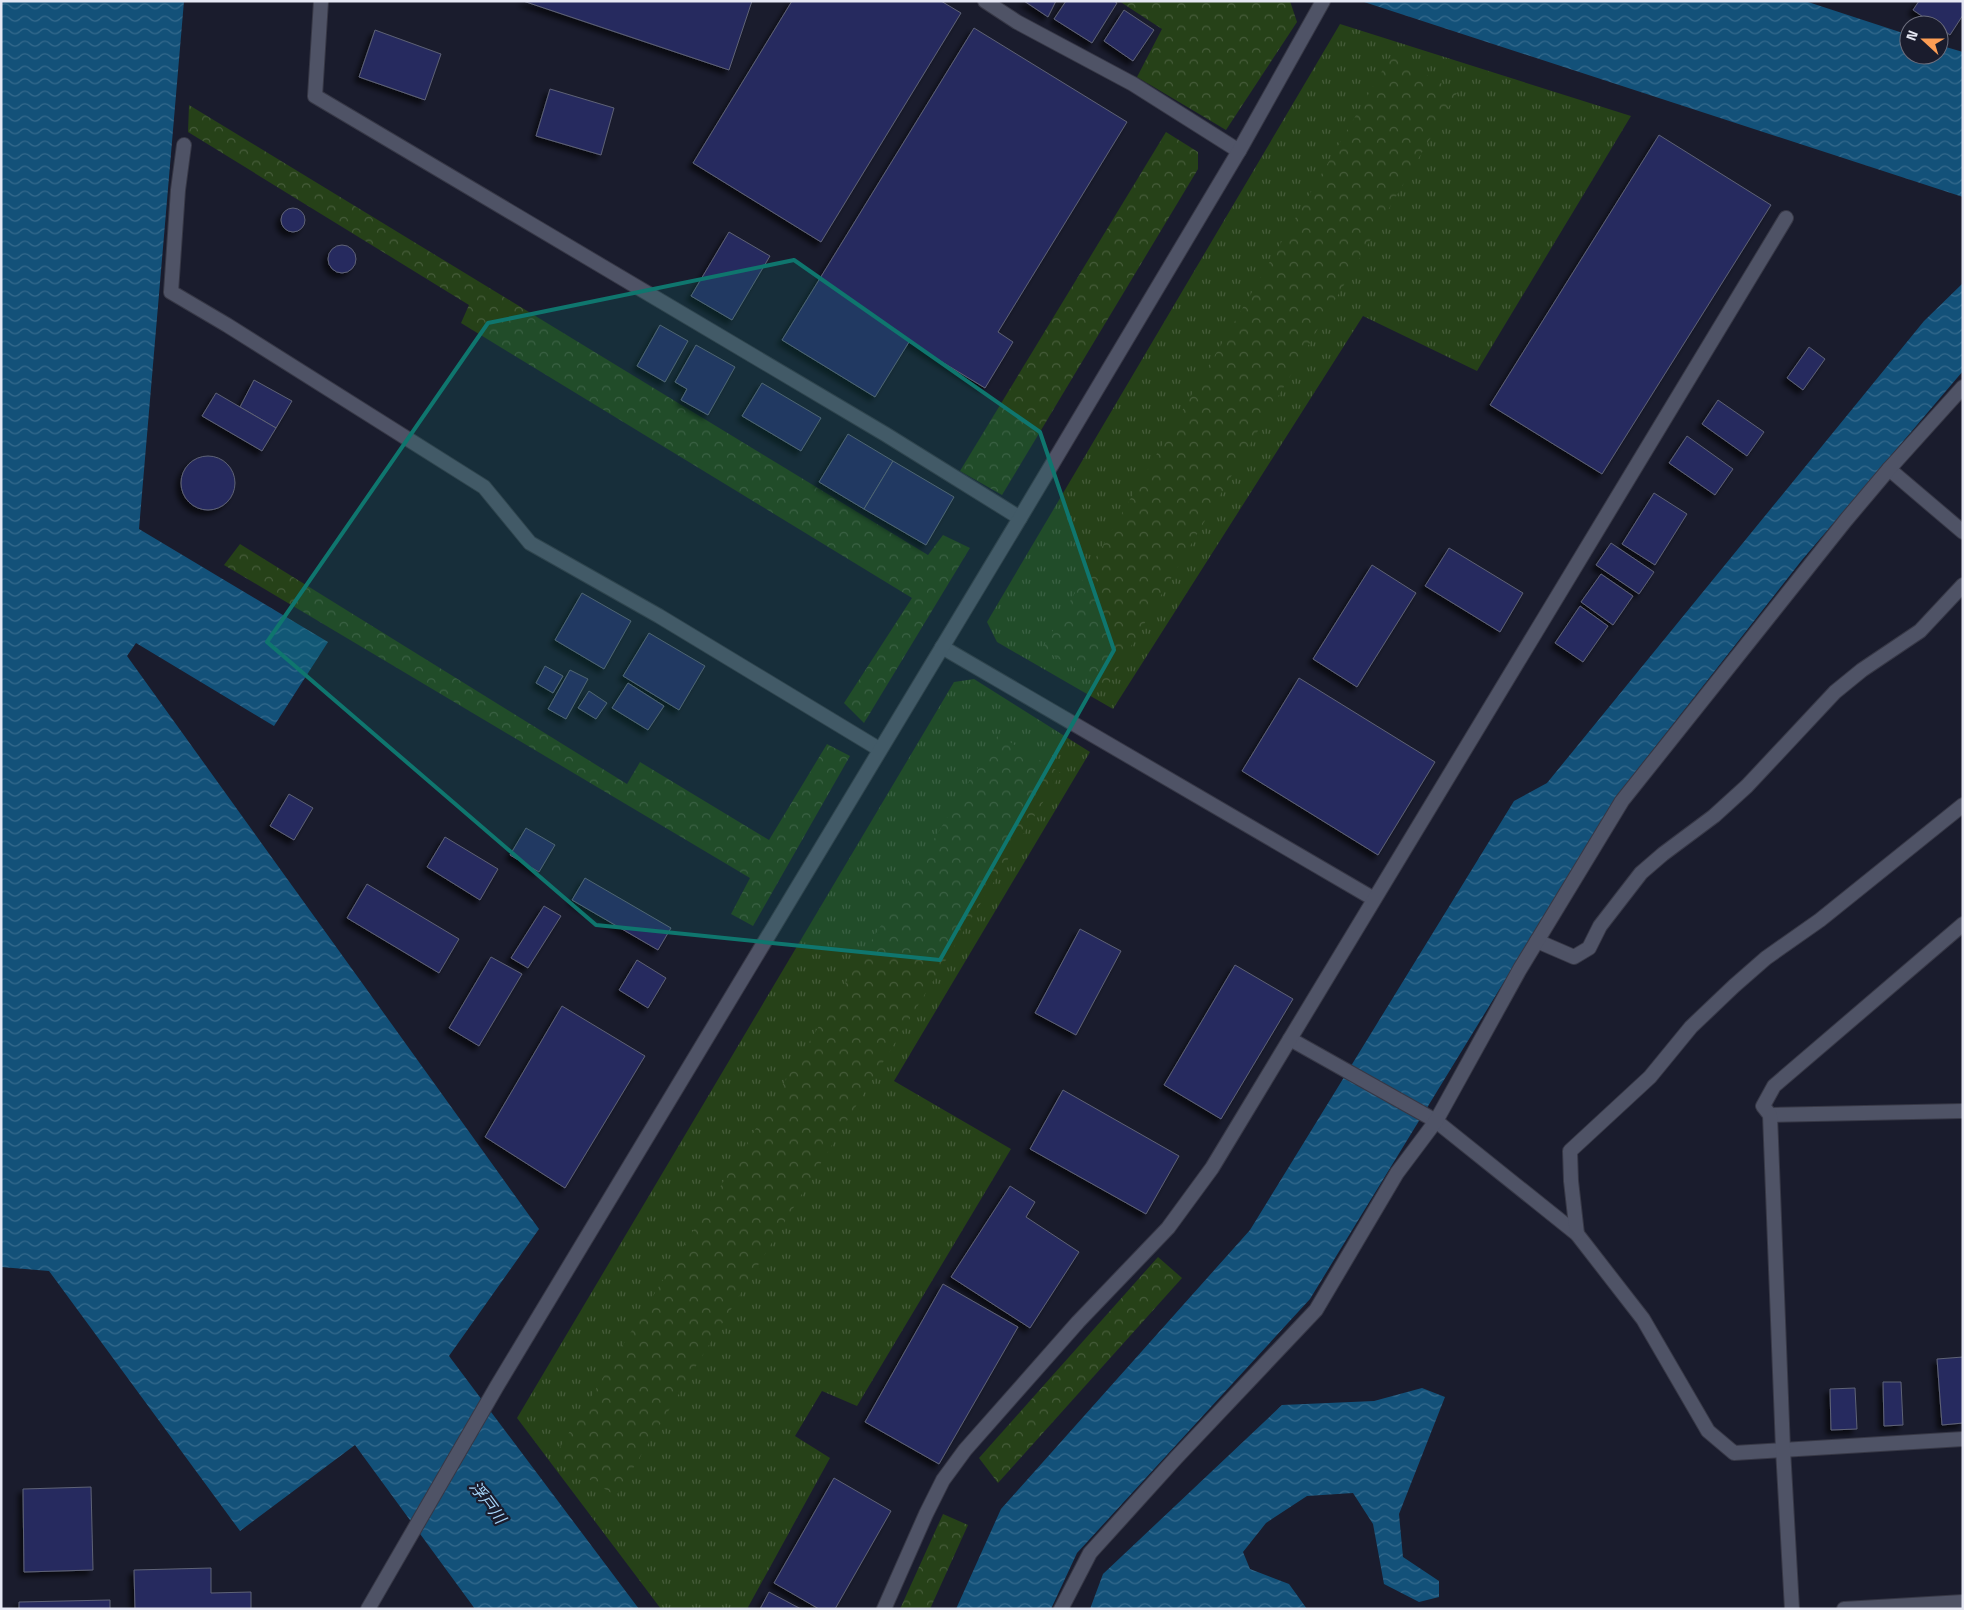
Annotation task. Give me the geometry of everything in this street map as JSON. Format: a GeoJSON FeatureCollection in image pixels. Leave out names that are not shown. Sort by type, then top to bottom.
{"type":"FeatureCollection","features":[{"type":"Feature","properties":{"kind":"street"},"geometry":{"type":"LineString","coordinates":[[321,1],[314,96],[868,424],[1020,518]]}},
{"type":"Feature","properties":{"kind":"street"},"geometry":{"type":"LineString","coordinates":[[984,1],[1017,22],[1133,84],[1239,151]]}},
{"type":"Feature","properties":{"kind":"street"},"geometry":{"type":"LineString","coordinates":[[368,1609],[496,1386],[1020,518],[1239,151],[1322,3]]}},
{"type":"Feature","properties":{"kind":"street"},"geometry":{"type":"LineString","coordinates":[[184,145],[178,190],[171,292],[227,325],[484,487],[530,543],[660,616],[880,750]]}},
{"type":"Feature","properties":{"kind":"street"},"geometry":{"type":"LineString","coordinates":[[884,1609],[943,1480],[965,1450],[1078,1322],[1168,1228],[1212,1168],[1786,218]]}},
{"type":"Feature","properties":{"kind":"street"},"geometry":{"type":"LineString","coordinates":[[1061,1609],[1090,1553],[1176,1458],[1316,1310],[1398,1172],[1436,1121],[1537,942],[1622,801],[1889,469],[1963,387]]}},
{"type":"Feature","properties":{"kind":"street"},"geometry":{"type":"LineString","coordinates":[[1889,469],[1963,532]]}},
{"type":"Feature","properties":{"kind":"street"},"geometry":{"type":"LineString","coordinates":[[1537,942],[1574,957],[1589,948],[1600,926],[1641,873],[1714,816],[1747,786],[1835,692],[1862,670],[1920,630],[1963,585]]}},
{"type":"Feature","properties":{"kind":"street"},"geometry":{"type":"LineString","coordinates":[[942,647],[1374,899]]}},
{"type":"Feature","properties":{"kind":"street"},"geometry":{"type":"LineString","coordinates":[[1577,1234],[1571,1181],[1570,1151],[1650,1077],[1691,1027],[1734,986],[1766,958],[1820,920],[1963,805]]}},
{"type":"Feature","properties":{"kind":"street"},"geometry":{"type":"LineString","coordinates":[[1792,1609],[1783,1449],[1770,1115],[1762,1106],[1774,1086],[1963,924]]}},
{"type":"Feature","properties":{"kind":"street"},"geometry":{"type":"LineString","coordinates":[[1290,1039],[1436,1121],[1577,1234],[1643,1319],[1708,1431],[1734,1453],[1963,1439]]}},
{"type":"Feature","properties":{"kind":"street"},"geometry":{"type":"LineString","coordinates":[[1770,1115],[1963,1111]]}},
{"type":"Feature","properties":{"kind":"street"},"geometry":{"type":"LineString","coordinates":[[1844,1609],[1963,1602]]}},
{"type":"Feature","properties":{"kind":"highlighted area"},"geometry":{"type":"Polygon","coordinates":[[[794,260],[1040,432],[1114,650],[940,960],[596,925],[267,642],[488,323],[794,260]]]}},
{"type":"Feature","properties":{"kind":"green space"},"geometry":{"type":"Polygon","coordinates":[[[1119,1],[1290,1],[1297,22],[1226,130],[1137,77],[1162,29],[1119,1]]]}},
{"type":"Feature","properties":{"kind":"green space"},"geometry":{"type":"Polygon","coordinates":[[[1340,24],[1631,116],[1477,371],[1363,316],[1113,709],[997,642],[987,622],[1340,24]]]}},
{"type":"Feature","properties":{"kind":"green space"},"geometry":{"type":"Polygon","coordinates":[[[1392,54],[1457,93],[1107,687],[1042,649],[1392,54]]]}},
{"type":"Feature","properties":{"kind":"green space"},"geometry":{"type":"Polygon","coordinates":[[[189,105],[928,555],[943,535],[970,548],[864,723],[844,703],[912,598],[461,323],[469,305],[188,132],[189,105]]]}},
{"type":"Feature","properties":{"kind":"green space"},"geometry":{"type":"Polygon","coordinates":[[[1166,132],[1198,152],[1198,169],[1002,495],[960,471],[1166,132]]]}},
{"type":"Feature","properties":{"kind":"green space"},"geometry":{"type":"Polygon","coordinates":[[[240,544],[627,784],[640,762],[769,840],[827,744],[850,756],[753,926],[731,914],[750,878],[224,565],[240,544]]]}},
{"type":"Feature","properties":{"kind":"green space"},"geometry":{"type":"Polygon","coordinates":[[[974,679],[1090,752],[894,1081],[1011,1149],[857,1406],[822,1391],[795,1436],[830,1458],[747,1609],[661,1609],[517,1418],[954,682],[974,679]]]}},
{"type":"Feature","properties":{"kind":"green space"},"geometry":{"type":"Polygon","coordinates":[[[998,735],[1061,773],[616,1496],[554,1457],[998,735]]]}},
{"type":"Feature","properties":{"kind":"green space"},"geometry":{"type":"Polygon","coordinates":[[[1158,1257],[1182,1278],[998,1483],[979,1458],[1158,1257]]]}},
{"type":"Feature","properties":{"kind":"green space"},"geometry":{"type":"Polygon","coordinates":[[[943,1514],[968,1525],[930,1609],[900,1609],[943,1514]]]}},
{"type":"Feature","properties":{"kind":"water","name":"浮戸川"},"geometry":{"type":"Polygon","coordinates":[[[1,1],[184,1],[139,529],[328,642],[274,726],[136,643],[127,656],[539,1229],[449,1356],[639,1609],[475,1609],[355,1445],[240,1531],[49,1271],[1,1267],[1,1]]]}},
{"type":"Feature","properties":{"kind":"water"},"geometry":{"type":"Polygon","coordinates":[[[1361,1],[1805,1],[1899,32],[1899,65],[1949,65],[1949,48],[1963,52],[1963,197],[1361,1]]]}},
{"type":"Feature","properties":{"kind":"water"},"geometry":{"type":"Polygon","coordinates":[[[1963,283],[1963,371],[1802,560],[1622,789],[1310,1299],[1077,1553],[1051,1609],[956,1609],[1001,1509],[1250,1230],[1514,801],[1547,783],[1924,321],[1963,283]]]}},
{"type":"Feature","properties":{"kind":"water"},"geometry":{"type":"Polygon","coordinates":[[[1422,1388],[1445,1397],[1399,1514],[1403,1557],[1439,1581],[1439,1597],[1419,1602],[1384,1584],[1373,1524],[1353,1493],[1307,1496],[1266,1523],[1243,1552],[1250,1569],[1289,1584],[1307,1609],[1090,1609],[1103,1574],[1282,1405],[1374,1401],[1422,1388]]]}},
{"type":"Feature","properties":{"kind":"building"},"geometry":{"type":"Polygon","coordinates":[[[523,1],[752,1],[729,70],[523,1]]]}},
{"type":"Feature","properties":{"kind":"building"},"geometry":{"type":"Polygon","coordinates":[[[792,1],[941,1],[961,13],[821,242],[693,163],[792,1]]]}},
{"type":"Feature","properties":{"kind":"building"},"geometry":{"type":"Polygon","coordinates":[[[1024,1],[1056,1],[1048,17],[1024,1]]]}},
{"type":"Feature","properties":{"kind":"building"},"geometry":{"type":"Polygon","coordinates":[[[1066,1],[1114,1],[1117,3],[1092,43],[1054,19],[1066,1]]]}},
{"type":"Feature","properties":{"kind":"building"},"geometry":{"type":"Polygon","coordinates":[[[1919,1],[1963,1],[1963,15],[1950,35],[1949,15],[1920,15],[1913,10],[1919,1]]]}},
{"type":"Feature","properties":{"kind":"building"},"geometry":{"type":"Polygon","coordinates":[[[1124,10],[1154,30],[1133,61],[1104,41],[1124,10]]]}},
{"type":"Feature","properties":{"kind":"building"},"geometry":{"type":"Polygon","coordinates":[[[974,28],[1127,122],[998,332],[1013,342],[985,388],[909,342],[875,397],[782,340],[974,28]]]}},
{"type":"Feature","properties":{"kind":"building"},"geometry":{"type":"Polygon","coordinates":[[[375,30],[441,54],[425,100],[359,77],[375,30]]]}},
{"type":"Feature","properties":{"kind":"building"},"geometry":{"type":"Polygon","coordinates":[[[550,89],[614,108],[601,155],[536,136],[550,89]]]}},
{"type":"Feature","properties":{"kind":"building"},"geometry":{"type":"Polygon","coordinates":[[[1659,135],[1771,205],[1602,474],[1490,405],[1659,135]]]}},
{"type":"Feature","properties":{"kind":"building"},"geometry":{"type":"Polygon","coordinates":[[[293,208],[302,211],[305,220],[302,229],[293,232],[284,229],[281,220],[284,211],[293,208]]]}},
{"type":"Feature","properties":{"kind":"building"},"geometry":{"type":"Polygon","coordinates":[[[729,232],[770,256],[732,320],[691,296],[729,232]]]}},
{"type":"Feature","properties":{"kind":"building"},"geometry":{"type":"Polygon","coordinates":[[[342,245],[352,249],[356,259],[352,269],[342,273],[332,269],[328,259],[332,249],[342,245]]]}},
{"type":"Feature","properties":{"kind":"building"},"geometry":{"type":"Polygon","coordinates":[[[660,325],[688,341],[665,382],[637,366],[660,325]]]}},
{"type":"Feature","properties":{"kind":"building"},"geometry":{"type":"Polygon","coordinates":[[[696,345],[735,367],[708,415],[681,400],[687,389],[675,382],[696,345]]]}},
{"type":"Feature","properties":{"kind":"building"},"geometry":{"type":"Polygon","coordinates":[[[1809,347],[1825,359],[1803,390],[1787,378],[1809,347]]]}},
{"type":"Feature","properties":{"kind":"building"},"geometry":{"type":"Polygon","coordinates":[[[254,380],[292,401],[276,428],[240,407],[254,380]]]}},
{"type":"Feature","properties":{"kind":"building"},"geometry":{"type":"Polygon","coordinates":[[[762,383],[821,418],[801,451],[742,416],[762,383]]]}},
{"type":"Feature","properties":{"kind":"building"},"geometry":{"type":"Polygon","coordinates":[[[216,393],[276,428],[262,451],[202,416],[216,393]]]}},
{"type":"Feature","properties":{"kind":"building"},"geometry":{"type":"Polygon","coordinates":[[[1718,400],[1764,432],[1747,456],[1702,424],[1718,400]]]}},
{"type":"Feature","properties":{"kind":"building"},"geometry":{"type":"Polygon","coordinates":[[[848,434],[893,461],[864,509],[819,482],[848,434]]]}},
{"type":"Feature","properties":{"kind":"building"},"geometry":{"type":"Polygon","coordinates":[[[1687,436],[1733,469],[1715,495],[1669,463],[1687,436]]]}},
{"type":"Feature","properties":{"kind":"building"},"geometry":{"type":"Polygon","coordinates":[[[203,456],[213,456],[223,460],[231,468],[235,483],[231,498],[223,506],[213,510],[203,510],[193,506],[185,498],[181,488],[181,478],[185,468],[193,460],[203,456]]]}},
{"type":"Feature","properties":{"kind":"building"},"geometry":{"type":"Polygon","coordinates":[[[893,461],[954,497],[926,545],[864,509],[893,461]]]}},
{"type":"Feature","properties":{"kind":"building"},"geometry":{"type":"Polygon","coordinates":[[[1654,493],[1687,514],[1655,565],[1622,544],[1654,493]]]}},
{"type":"Feature","properties":{"kind":"building"},"geometry":{"type":"Polygon","coordinates":[[[1611,543],[1654,572],[1639,594],[1596,565],[1611,543]]]}},
{"type":"Feature","properties":{"kind":"building"},"geometry":{"type":"Polygon","coordinates":[[[1449,548],[1523,593],[1500,632],[1425,586],[1449,548]]]}},
{"type":"Feature","properties":{"kind":"building"},"geometry":{"type":"Polygon","coordinates":[[[1372,565],[1416,593],[1357,687],[1313,659],[1372,565]]]}},
{"type":"Feature","properties":{"kind":"building"},"geometry":{"type":"Polygon","coordinates":[[[1601,574],[1633,596],[1613,625],[1581,602],[1601,574]]]}},
{"type":"Feature","properties":{"kind":"building"},"geometry":{"type":"Polygon","coordinates":[[[582,593],[631,621],[604,669],[555,640],[582,593]]]}},
{"type":"Feature","properties":{"kind":"building"},"geometry":{"type":"Polygon","coordinates":[[[1580,606],[1608,626],[1583,662],[1555,643],[1580,606]]]}},
{"type":"Feature","properties":{"kind":"building"},"geometry":{"type":"Polygon","coordinates":[[[649,633],[705,666],[679,710],[623,676],[649,633]]]}},
{"type":"Feature","properties":{"kind":"building"},"geometry":{"type":"Polygon","coordinates":[[[545,666],[563,676],[553,693],[536,683],[545,666]]]}},
{"type":"Feature","properties":{"kind":"building"},"geometry":{"type":"Polygon","coordinates":[[[570,670],[588,679],[566,719],[548,709],[570,670]]]}},
{"type":"Feature","properties":{"kind":"building"},"geometry":{"type":"Polygon","coordinates":[[[1299,678],[1435,762],[1378,855],[1242,771],[1299,678]]]}},
{"type":"Feature","properties":{"kind":"building"},"geometry":{"type":"Polygon","coordinates":[[[628,683],[664,706],[648,730],[612,708],[628,683]]]}},
{"type":"Feature","properties":{"kind":"building"},"geometry":{"type":"Polygon","coordinates":[[[589,691],[607,703],[596,719],[578,708],[589,691]]]}},
{"type":"Feature","properties":{"kind":"building"},"geometry":{"type":"Polygon","coordinates":[[[289,794],[313,808],[294,840],[270,826],[289,794]]]}},
{"type":"Feature","properties":{"kind":"building"},"geometry":{"type":"Polygon","coordinates":[[[526,828],[555,845],[539,872],[510,855],[526,828]]]}},
{"type":"Feature","properties":{"kind":"building"},"geometry":{"type":"Polygon","coordinates":[[[445,837],[498,869],[480,900],[427,867],[445,837]]]}},
{"type":"Feature","properties":{"kind":"building"},"geometry":{"type":"Polygon","coordinates":[[[585,878],[671,928],[658,950],[572,900],[585,878]]]}},
{"type":"Feature","properties":{"kind":"building"},"geometry":{"type":"Polygon","coordinates":[[[367,884],[459,939],[439,973],[347,918],[367,884]]]}},
{"type":"Feature","properties":{"kind":"building"},"geometry":{"type":"Polygon","coordinates":[[[544,906],[561,916],[528,968],[511,958],[544,906]]]}},
{"type":"Feature","properties":{"kind":"building"},"geometry":{"type":"Polygon","coordinates":[[[1080,929],[1121,951],[1076,1035],[1035,1013],[1080,929]]]}},
{"type":"Feature","properties":{"kind":"building"},"geometry":{"type":"Polygon","coordinates":[[[491,957],[522,974],[479,1046],[449,1028],[491,957]]]}},
{"type":"Feature","properties":{"kind":"building"},"geometry":{"type":"Polygon","coordinates":[[[637,960],[666,978],[648,1008],[619,990],[637,960]]]}},
{"type":"Feature","properties":{"kind":"building"},"geometry":{"type":"Polygon","coordinates":[[[1235,965],[1293,999],[1221,1119],[1164,1085],[1235,965]]]}},
{"type":"Feature","properties":{"kind":"building"},"geometry":{"type":"Polygon","coordinates":[[[562,1006],[645,1056],[565,1188],[485,1137],[562,1006]]]}},
{"type":"Feature","properties":{"kind":"building"},"geometry":{"type":"Polygon","coordinates":[[[1063,1090],[1179,1156],[1146,1214],[1030,1149],[1063,1090]]]}},
{"type":"Feature","properties":{"kind":"building"},"geometry":{"type":"Polygon","coordinates":[[[1010,1186],[1035,1202],[1026,1217],[1079,1252],[1030,1328],[951,1277],[1010,1186]]]}},
{"type":"Feature","properties":{"kind":"building"},"geometry":{"type":"Polygon","coordinates":[[[943,1284],[1018,1327],[939,1464],[865,1422],[943,1284]]]}},
{"type":"Feature","properties":{"kind":"building"},"geometry":{"type":"Polygon","coordinates":[[[1963,1357],[1963,1423],[1942,1425],[1937,1359],[1963,1357]]]}},
{"type":"Feature","properties":{"kind":"building"},"geometry":{"type":"Polygon","coordinates":[[[1883,1382],[1901,1382],[1903,1425],[1884,1426],[1883,1382]]]}},
{"type":"Feature","properties":{"kind":"building"},"geometry":{"type":"Polygon","coordinates":[[[1855,1388],[1857,1429],[1831,1430],[1830,1389],[1855,1388]]]}},
{"type":"Feature","properties":{"kind":"building"},"geometry":{"type":"Polygon","coordinates":[[[834,1478],[891,1511],[835,1609],[819,1609],[774,1583],[834,1478]]]}},
{"type":"Feature","properties":{"kind":"building"},"geometry":{"type":"Polygon","coordinates":[[[91,1487],[93,1570],[24,1572],[23,1489],[91,1487]]]}},
{"type":"Feature","properties":{"kind":"building"},"geometry":{"type":"Polygon","coordinates":[[[211,1568],[211,1593],[251,1592],[251,1609],[135,1609],[134,1570],[211,1568]]]}},
{"type":"Feature","properties":{"kind":"building"},"geometry":{"type":"Polygon","coordinates":[[[769,1592],[801,1609],[760,1609],[769,1592]]]}},
{"type":"Feature","properties":{"kind":"building"},"geometry":{"type":"Polygon","coordinates":[[[110,1600],[110,1609],[19,1609],[19,1602],[110,1600]]]}}]}
